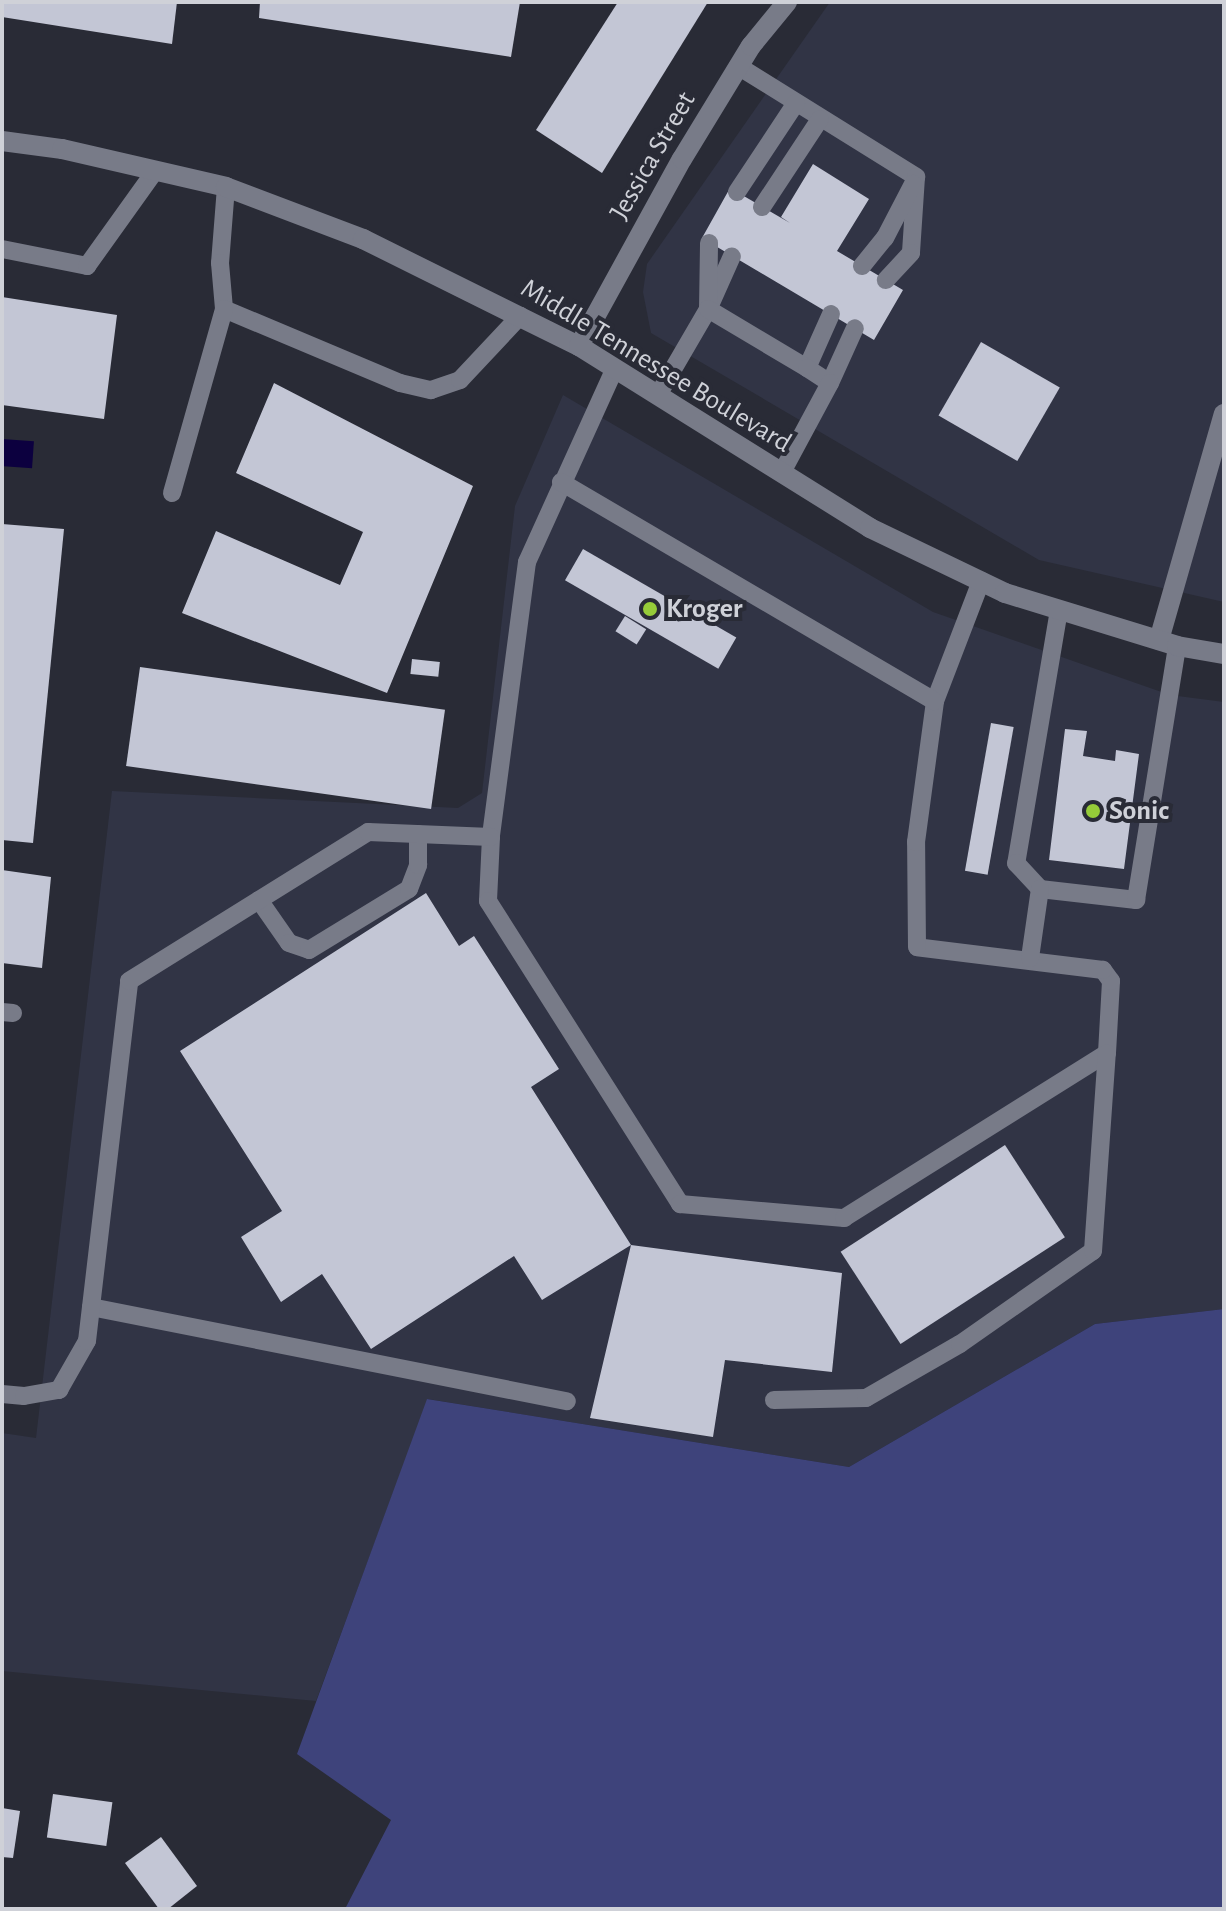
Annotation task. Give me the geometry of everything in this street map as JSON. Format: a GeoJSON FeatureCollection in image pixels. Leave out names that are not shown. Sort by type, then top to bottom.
{"type":"FeatureCollection","features":[{"type":"Feature","properties":{"kind":"main road","name":"Jessica Street"},"geometry":{"type":"LineString","coordinates":[[579,346],[738,66],[787,2]]}},
{"type":"Feature","properties":{"kind":"main road","name":"Middle Tennessee Boulevard"},"geometry":{"type":"LineString","coordinates":[[2,141],[226,187],[363,239],[579,346],[870,528],[981,581],[1059,610],[1168,643],[1224,654]]}},
{"type":"Feature","properties":{"kind":"main road"},"geometry":{"type":"LineString","coordinates":[[1168,643],[1224,414]]}},
{"type":"Feature","properties":{"kind":"lane"},"geometry":{"type":"LineString","coordinates":[[738,66],[916,177]]}},
{"type":"Feature","properties":{"kind":"lane"},"geometry":{"type":"LineString","coordinates":[[737,192],[796,103]]}},
{"type":"Feature","properties":{"kind":"lane"},"geometry":{"type":"LineString","coordinates":[[762,207],[820,119]]}},
{"type":"Feature","properties":{"kind":"lane"},"geometry":{"type":"LineString","coordinates":[[2,249],[87,266],[155,171]]}},
{"type":"Feature","properties":{"kind":"lane"},"geometry":{"type":"LineString","coordinates":[[862,266],[885,238],[916,177]]}},
{"type":"Feature","properties":{"kind":"lane"},"geometry":{"type":"LineString","coordinates":[[886,280],[911,253],[916,177]]}},
{"type":"Feature","properties":{"kind":"lane"},"geometry":{"type":"LineString","coordinates":[[172,493],[224,309],[220,263],[226,187]]}},
{"type":"Feature","properties":{"kind":"lane"},"geometry":{"type":"LineString","coordinates":[[708,309],[709,243]]}},
{"type":"Feature","properties":{"kind":"lane"},"geometry":{"type":"LineString","coordinates":[[658,395],[708,309],[732,256]]}},
{"type":"Feature","properties":{"kind":"lane"},"geometry":{"type":"LineString","coordinates":[[224,309],[400,383],[431,390],[460,380],[520,316]]}},
{"type":"Feature","properties":{"kind":"lane"},"geometry":{"type":"LineString","coordinates":[[708,309],[830,383]]}},
{"type":"Feature","properties":{"kind":"lane"},"geometry":{"type":"LineString","coordinates":[[807,368],[831,314]]}},
{"type":"Feature","properties":{"kind":"lane"},"geometry":{"type":"LineString","coordinates":[[782,472],[830,383],[855,328]]}},
{"type":"Feature","properties":{"kind":"lane"},"geometry":{"type":"LineString","coordinates":[[615,368],[527,562],[491,837],[488,901],[680,1204],[844,1218],[1107,1053]]}},
{"type":"Feature","properties":{"kind":"lane"},"geometry":{"type":"LineString","coordinates":[[561,482],[935,701]]}},
{"type":"Feature","properties":{"kind":"lane"},"geometry":{"type":"LineString","coordinates":[[774,1400],[866,1398],[960,1344],[1093,1251],[1111,981],[1103,970],[1030,958],[917,947],[916,842],[935,701],[981,581]]}},
{"type":"Feature","properties":{"kind":"lane"},"geometry":{"type":"LineString","coordinates":[[1059,610],[1016,863],[1040,889],[1136,900],[1168,643]]}},
{"type":"Feature","properties":{"kind":"lane"},"geometry":{"type":"LineString","coordinates":[[2,1394],[24,1396],[59,1390],[87,1341],[129,981],[368,832],[491,837]]}},
{"type":"Feature","properties":{"kind":"lane"},"geometry":{"type":"LineString","coordinates":[[259,900],[289,943],[309,950],[409,889],[418,865],[418,834]]}},
{"type":"Feature","properties":{"kind":"lane"},"geometry":{"type":"LineString","coordinates":[[1030,958],[1040,889]]}},
{"type":"Feature","properties":{"kind":"lane"},"geometry":{"type":"LineString","coordinates":[[91,1307],[567,1401]]}},
{"type":"Feature","properties":{"kind":"shaded area"},"geometry":{"type":"Polygon","coordinates":[[[830,2],[1224,2],[1224,602],[1039,560],[651,333],[643,292],[647,264],[830,2]]]}},
{"type":"Feature","properties":{"kind":"shaded area"},"geometry":{"type":"Polygon","coordinates":[[[563,395],[933,612],[1170,695],[1224,702],[1224,1309],[1095,1324],[849,1467],[428,1399],[316,1701],[2,1671],[2,1433],[36,1438],[112,791],[458,808],[482,793],[515,506],[563,395]]]}},
{"type":"Feature","properties":{"kind":"shaded area"},"geometry":{"type":"Polygon","coordinates":[[[2,439],[34,441],[32,468],[2,466],[2,439]]]}},
{"type":"Feature","properties":{"kind":"shaded area"},"geometry":{"type":"Polygon","coordinates":[[[1224,1309],[1224,1909],[345,1909],[391,1820],[297,1754],[427,1399],[849,1467],[1095,1324],[1224,1309]]]}},
{"type":"Feature","properties":{"kind":"building"},"geometry":{"type":"Polygon","coordinates":[[[2,2],[177,2],[172,44],[2,17],[2,2]]]}},
{"type":"Feature","properties":{"kind":"building"},"geometry":{"type":"Polygon","coordinates":[[[260,2],[520,2],[511,57],[259,18],[260,2]]]}},
{"type":"Feature","properties":{"kind":"building"},"geometry":{"type":"Polygon","coordinates":[[[618,2],[708,2],[602,173],[536,130],[618,2]]]}},
{"type":"Feature","properties":{"kind":"building"},"geometry":{"type":"Polygon","coordinates":[[[813,164],[869,199],[837,251],[903,290],[874,340],[702,238],[730,188],[790,223],[781,217],[813,164]]]}},
{"type":"Feature","properties":{"kind":"building"},"geometry":{"type":"Polygon","coordinates":[[[2,297],[117,315],[104,419],[2,405],[2,297]]]}},
{"type":"Feature","properties":{"kind":"building"},"geometry":{"type":"Polygon","coordinates":[[[981,342],[1060,387],[1017,461],[938,416],[981,342]]]}},
{"type":"Feature","properties":{"kind":"building"},"geometry":{"type":"Polygon","coordinates":[[[274,383],[473,486],[387,693],[182,613],[216,531],[340,585],[363,532],[236,473],[274,383]]]}},
{"type":"Feature","properties":{"kind":"building"},"geometry":{"type":"Polygon","coordinates":[[[2,524],[64,529],[33,843],[2,840],[2,524]]]}},
{"type":"Feature","properties":{"kind":"building","name":"Kroger"},"geometry":{"type":"Polygon","coordinates":[[[583,549],[736,638],[718,669],[565,580],[583,549]]]}},
{"type":"Feature","properties":{"kind":"building"},"geometry":{"type":"Polygon","coordinates":[[[625,616],[646,629],[637,645],[615,631],[625,616]]]}},
{"type":"Feature","properties":{"kind":"building"},"geometry":{"type":"Polygon","coordinates":[[[412,659],[440,662],[438,677],[410,674],[412,659]]]}},
{"type":"Feature","properties":{"kind":"building"},"geometry":{"type":"Polygon","coordinates":[[[140,667],[445,710],[431,809],[126,766],[140,667]]]}},
{"type":"Feature","properties":{"kind":"building"},"geometry":{"type":"Polygon","coordinates":[[[991,723],[1014,727],[988,875],[965,871],[991,723]]]}},
{"type":"Feature","properties":{"kind":"building","name":"Sonic"},"geometry":{"type":"Polygon","coordinates":[[[1065,729],[1087,731],[1083,756],[1115,761],[1116,750],[1139,754],[1124,869],[1049,860],[1065,729]]]}},
{"type":"Feature","properties":{"kind":"building"},"geometry":{"type":"Polygon","coordinates":[[[2,870],[51,877],[42,968],[2,963],[2,870]]]}},
{"type":"Feature","properties":{"kind":"building"},"geometry":{"type":"Polygon","coordinates":[[[426,893],[459,946],[474,936],[559,1069],[531,1087],[631,1245],[542,1300],[514,1256],[371,1349],[322,1274],[281,1302],[241,1237],[282,1211],[180,1051],[426,893]]]}},
{"type":"Feature","properties":{"kind":"building"},"geometry":{"type":"Polygon","coordinates":[[[1005,1145],[1065,1237],[901,1344],[841,1252],[1005,1145]]]}},
{"type":"Feature","properties":{"kind":"building"},"geometry":{"type":"Polygon","coordinates":[[[631,1245],[842,1273],[832,1372],[725,1360],[713,1437],[590,1418],[631,1245]]]}},
{"type":"Feature","properties":{"kind":"building"},"geometry":{"type":"Polygon","coordinates":[[[53,1794],[112,1802],[106,1846],[47,1838],[53,1794]]]}},
{"type":"Feature","properties":{"kind":"building"},"geometry":{"type":"Polygon","coordinates":[[[2,1808],[20,1811],[13,1858],[2,1857],[2,1808]]]}},
{"type":"Feature","properties":{"kind":"building"},"geometry":{"type":"Polygon","coordinates":[[[161,1837],[197,1886],[168,1909],[159,1909],[125,1863],[161,1837]]]}},
{"type":"Feature","properties":{"kind":"place","name":"Kroger"},"geometry":{"type":"Point","coordinates":[650,609]}},
{"type":"Feature","properties":{"kind":"place","name":"Sonic"},"geometry":{"type":"Point","coordinates":[1093,811]}}]}
